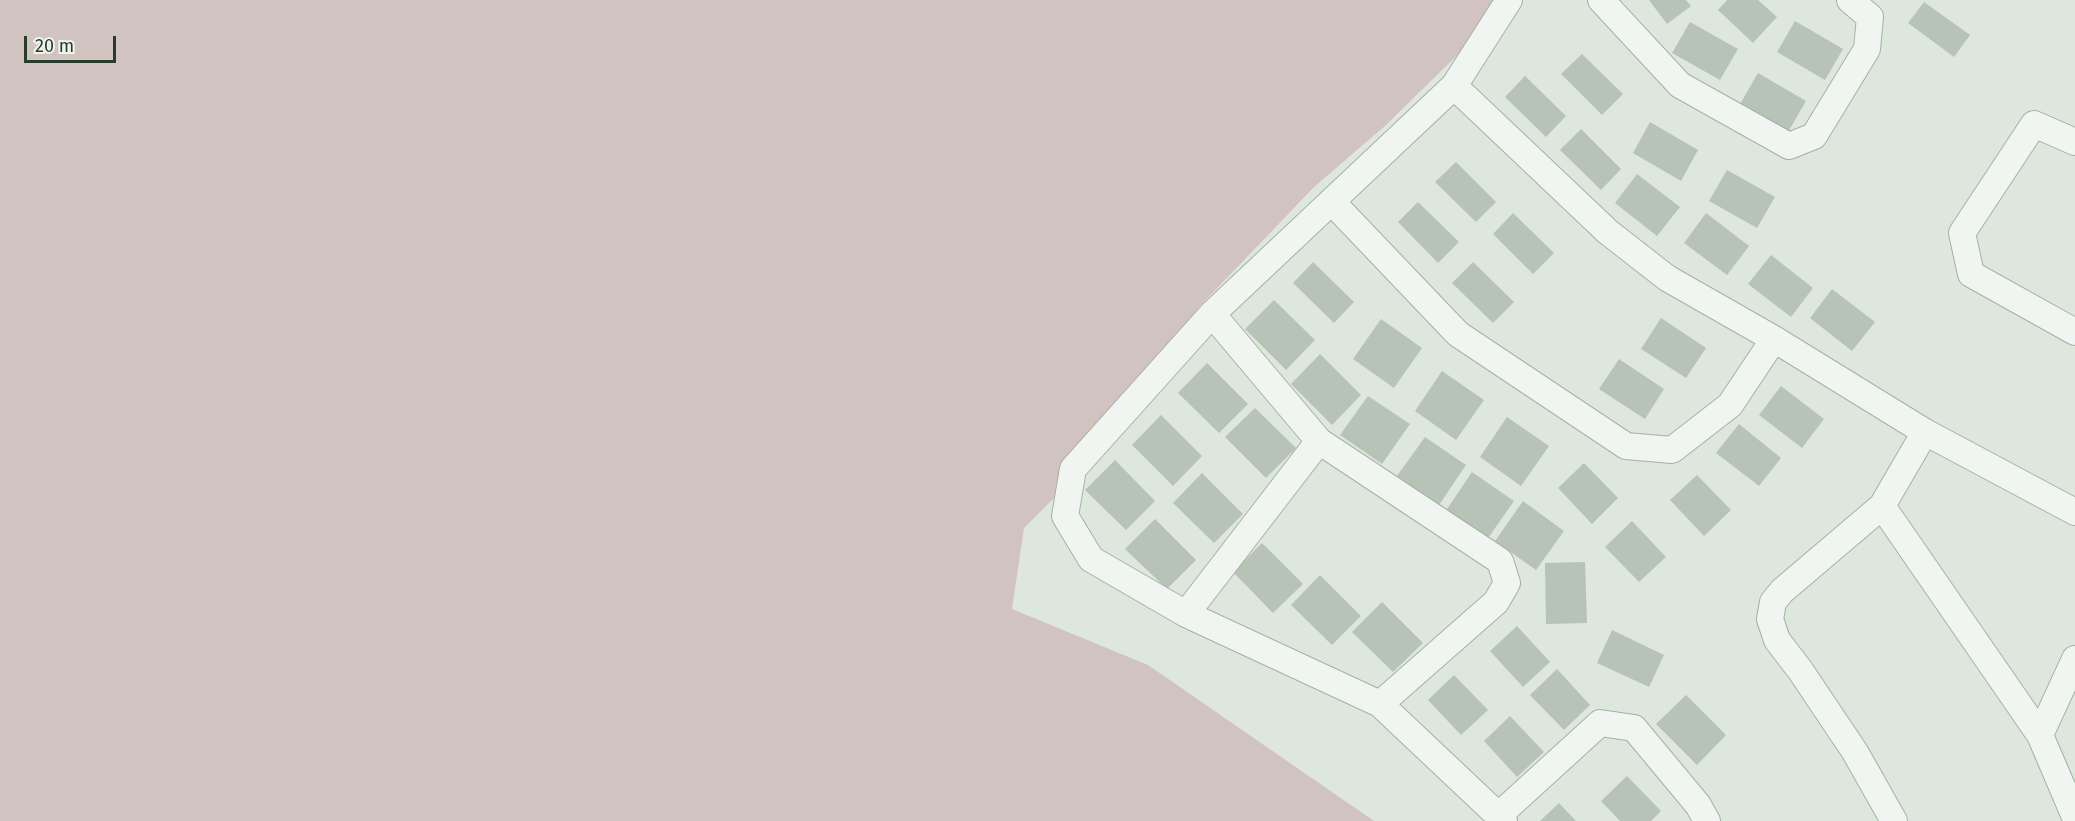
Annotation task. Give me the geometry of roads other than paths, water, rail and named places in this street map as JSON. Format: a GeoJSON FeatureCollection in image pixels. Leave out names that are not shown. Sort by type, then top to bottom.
{"type":"FeatureCollection","features":[{"type":"Feature","properties":{"kind":"street"},"geometry":{"type":"LineString","coordinates":[[1509,0],[1454,86],[1212,315],[1074,469],[1065,516],[1091,559],[1186,614],[1380,704],[1502,818],[1600,723],[1634,728],[1698,806],[1707,821]]}},
{"type":"Feature","properties":{"kind":"street"},"geometry":{"type":"LineString","coordinates":[[1601,0],[1680,85],[1789,146],[1814,136],[1867,49],[1870,17],[1850,0]]}},
{"type":"Feature","properties":{"kind":"street"},"geometry":{"type":"LineString","coordinates":[[1454,86],[1608,232],[1667,278],[1774,339],[1925,432],[2075,512]]}},
{"type":"Feature","properties":{"kind":"street"},"geometry":{"type":"LineString","coordinates":[[2075,142],[2034,124],[1962,233],[1971,274],[2075,332]]}},
{"type":"Feature","properties":{"kind":"street"},"geometry":{"type":"LineString","coordinates":[[1332,202],[1458,334],[1626,446],[1672,450],[1730,405],[1774,339]]}},
{"type":"Feature","properties":{"kind":"street"},"geometry":{"type":"LineString","coordinates":[[1212,315],[1319,441],[1500,561],[1507,583],[1496,602],[1380,704]]}},
{"type":"Feature","properties":{"kind":"street"},"geometry":{"type":"LineString","coordinates":[[1894,821],[1855,752],[1777,640],[1770,619],[1773,602],[1782,591],[1882,506],[1925,432]]}},
{"type":"Feature","properties":{"kind":"street"},"geometry":{"type":"LineString","coordinates":[[1186,614],[1319,441]]}},
{"type":"Feature","properties":{"kind":"street"},"geometry":{"type":"LineString","coordinates":[[1882,506],[2040,735],[2075,817]]}},
{"type":"Feature","properties":{"kind":"street"},"geometry":{"type":"LineString","coordinates":[[2040,735],[2075,659]]}}]}
